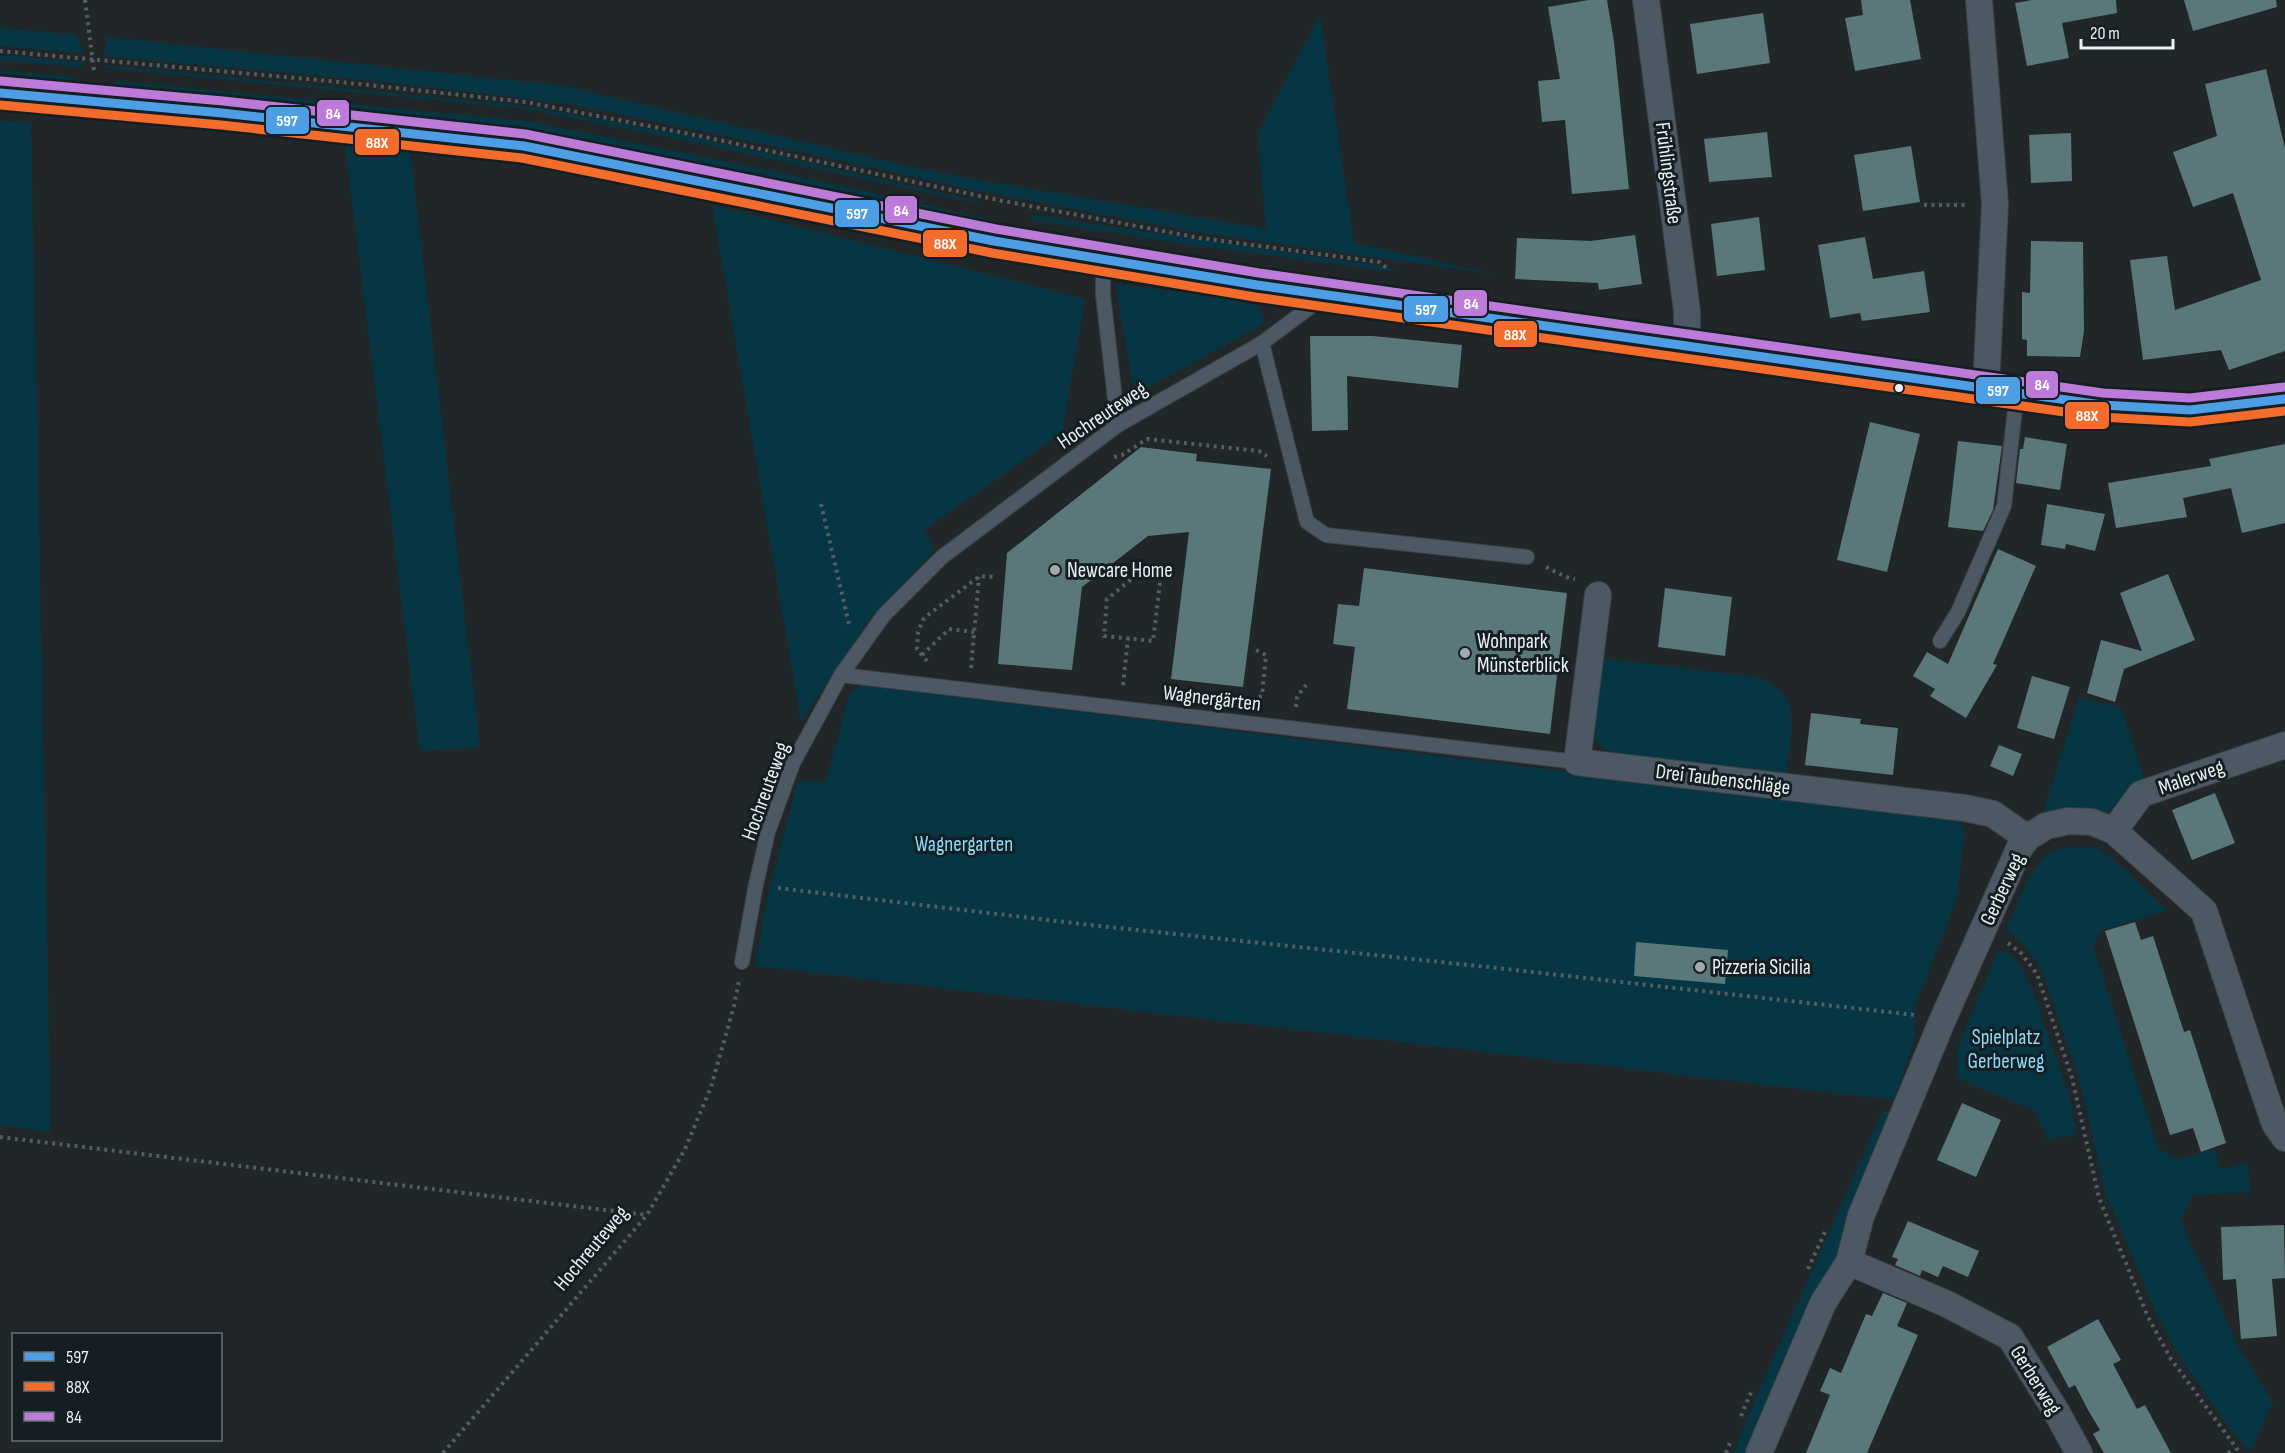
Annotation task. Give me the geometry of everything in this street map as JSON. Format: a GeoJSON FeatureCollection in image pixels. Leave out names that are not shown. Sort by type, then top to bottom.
{"type":"FeatureCollection","features":[{"type":"Feature","properties":{"kind":"street","name":"Frühlingstraße"},"geometry":{"type":"LineString","coordinates":[[1646,0],[1687,311],[1687,347]]}},
{"type":"Feature","properties":{"kind":"street"},"geometry":{"type":"LineString","coordinates":[[1979,0],[1995,204],[2002,390]]}},
{"type":"Feature","properties":{"kind":"street"},"geometry":{"type":"LineString","coordinates":[[0,93],[222,113],[524,146],[994,241],[1103,260],[1325,296],[2102,405],[2190,410],[2285,399]]}},
{"type":"Feature","properties":{"kind":"street"},"geometry":{"type":"LineString","coordinates":[[1577,762],[1598,595]]}},
{"type":"Feature","properties":{"kind":"street","name":"Malerweg"},"geometry":{"type":"LineString","coordinates":[[2114,831],[2141,794],[2285,744]]}},
{"type":"Feature","properties":{"kind":"street","name":"Drei Taubenschläge"},"geometry":{"type":"LineString","coordinates":[[1577,762],[1965,808],[1993,814],[2027,838]]}},
{"type":"Feature","properties":{"kind":"street","name":"Gerberweg"},"geometry":{"type":"LineString","coordinates":[[1759,1453],[1823,1303],[1849,1262],[1861,1216],[1943,1019],[2019,849],[2027,838],[2046,826],[2068,821],[2092,822],[2114,831],[2204,911],[2275,1124],[2285,1138]]}},
{"type":"Feature","properties":{"kind":"street","name":"Gerberweg"},"geometry":{"type":"LineString","coordinates":[[1849,1262],[1947,1304],[2010,1337],[2079,1453]]}},
{"type":"Feature","properties":{"kind":"lane"},"geometry":{"type":"LineString","coordinates":[[1103,260],[1103,296],[1118,425]]}},
{"type":"Feature","properties":{"kind":"lane","name":"Hochreuteweg"},"geometry":{"type":"LineString","coordinates":[[742,962],[768,832],[793,763],[842,675],[884,615],[942,556],[1118,425],[1262,343],[1325,296]]}},
{"type":"Feature","properties":{"kind":"lane"},"geometry":{"type":"LineString","coordinates":[[1262,343],[1307,522],[1326,535],[1527,557]]}},
{"type":"Feature","properties":{"kind":"lane"},"geometry":{"type":"LineString","coordinates":[[1940,641],[1958,612],[2004,506],[2002,390]]}},
{"type":"Feature","properties":{"kind":"lane","name":"Wagnergärten"},"geometry":{"type":"LineString","coordinates":[[842,675],[1577,762]]}},
{"type":"Feature","properties":{"kind":"path"},"geometry":{"type":"LineString","coordinates":[[85,0],[94,59]]}},
{"type":"Feature","properties":{"kind":"path"},"geometry":{"type":"LineString","coordinates":[[1924,205],[1995,204]]}},
{"type":"Feature","properties":{"kind":"path"},"geometry":{"type":"LineString","coordinates":[[1074,458],[1092,461],[1122,455],[1147,439],[1259,451],[1293,472]]}},
{"type":"Feature","properties":{"kind":"path"},"geometry":{"type":"LineString","coordinates":[[821,504],[856,654]]}},
{"type":"Feature","properties":{"kind":"path"},"geometry":{"type":"LineString","coordinates":[[1527,557],[1566,578],[1589,581],[1598,595]]}},
{"type":"Feature","properties":{"kind":"path"},"geometry":{"type":"LineString","coordinates":[[1149,565],[1162,566],[1154,641],[1128,638],[1104,636],[1107,599],[1149,565]]}},
{"type":"Feature","properties":{"kind":"path"},"geometry":{"type":"LineString","coordinates":[[933,664],[925,661],[917,649],[918,632],[924,618],[980,576],[996,578]]}},
{"type":"Feature","properties":{"kind":"path"},"geometry":{"type":"LineString","coordinates":[[968,690],[980,576]]}},
{"type":"Feature","properties":{"kind":"path"},"geometry":{"type":"LineString","coordinates":[[922,655],[949,629],[974,632]]}},
{"type":"Feature","properties":{"kind":"path"},"geometry":{"type":"LineString","coordinates":[[1114,686],[1123,687],[1128,638]]}},
{"type":"Feature","properties":{"kind":"path"},"geometry":{"type":"LineString","coordinates":[[1242,699],[1253,700],[1262,696],[1266,655],[1256,650]]}},
{"type":"Feature","properties":{"kind":"path"},"geometry":{"type":"LineString","coordinates":[[960,668],[982,670]]}},
{"type":"Feature","properties":{"kind":"path"},"geometry":{"type":"LineString","coordinates":[[756,884],[1101,926],[1875,1009],[1943,1019]]}},
{"type":"Feature","properties":{"kind":"path"},"geometry":{"type":"LineString","coordinates":[[1982,930],[2002,939],[2021,952],[2037,974],[2072,1078],[2099,1198],[2148,1317],[2171,1359],[2240,1453]]}},
{"type":"Feature","properties":{"kind":"path","name":"Hochreuteweg"},"geometry":{"type":"LineString","coordinates":[[443,1453],[647,1215],[685,1149],[711,1087],[734,1006],[742,962]]}},
{"type":"Feature","properties":{"kind":"path"},"geometry":{"type":"LineString","coordinates":[[0,1137],[647,1215]]}},
{"type":"Feature","properties":{"kind":"path"},"geometry":{"type":"LineString","coordinates":[[2228,1453],[2235,1449]]}},
{"type":"Feature","properties":{"kind":"green space"},"geometry":{"type":"Polygon","coordinates":[[[1320,15],[1354,243],[1500,275],[1210,234],[973,190],[565,103],[366,80],[104,56],[107,37],[564,86],[898,164],[1266,229],[1258,133],[1320,15]]]}},
{"type":"Feature","properties":{"kind":"green space"},"geometry":{"type":"Polygon","coordinates":[[[0,28],[77,35],[84,53],[0,46],[0,28]]]}},
{"type":"Feature","properties":{"kind":"green space"},"geometry":{"type":"Polygon","coordinates":[[[0,55],[86,63],[81,67],[0,60],[0,55]]]}},
{"type":"Feature","properties":{"kind":"green space"},"geometry":{"type":"Polygon","coordinates":[[[104,65],[525,106],[684,135],[981,202],[979,204],[684,140],[525,109],[106,68],[104,65]]]}},
{"type":"Feature","properties":{"kind":"green space"},"geometry":{"type":"Polygon","coordinates":[[[0,71],[74,77],[72,84],[0,77],[0,71]]]}},
{"type":"Feature","properties":{"kind":"green space"},"geometry":{"type":"Polygon","coordinates":[[[118,81],[532,122],[801,177],[988,219],[982,223],[801,183],[532,129],[121,88],[114,85],[118,81]]]}},
{"type":"Feature","properties":{"kind":"green space"},"geometry":{"type":"Polygon","coordinates":[[[0,121],[31,123],[51,1132],[0,1125],[0,121]]]}},
{"type":"Feature","properties":{"kind":"green space"},"geometry":{"type":"Polygon","coordinates":[[[345,145],[410,150],[480,747],[420,751],[345,145]]]}},
{"type":"Feature","properties":{"kind":"green space"},"geometry":{"type":"Polygon","coordinates":[[[712,205],[1085,299],[1062,433],[924,530],[935,550],[868,622],[801,721],[712,205]]]}},
{"type":"Feature","properties":{"kind":"green space"},"geometry":{"type":"Polygon","coordinates":[[[1032,215],[1389,267],[1395,272],[1192,245],[1031,220],[1032,215]]]}},
{"type":"Feature","properties":{"kind":"green space"},"geometry":{"type":"Polygon","coordinates":[[[1115,284],[1241,299],[1257,306],[1264,316],[1262,325],[1141,391],[1136,389],[1132,380],[1115,284]]]}},
{"type":"Feature","properties":{"kind":"green space"},"geometry":{"type":"Polygon","coordinates":[[[1601,658],[1755,677],[1771,684],[1782,693],[1789,704],[1792,715],[1786,774],[1616,754],[1604,749],[1596,740],[1592,719],[1594,692],[1601,658]]]}},
{"type":"Feature","properties":{"kind":"green space","name":"Wagnergarten"},"geometry":{"type":"Polygon","coordinates":[[[861,685],[1959,820],[1965,830],[1956,901],[1914,1008],[1915,1036],[1895,1100],[755,966],[766,903],[798,780],[826,782],[849,695],[861,685]]]}},
{"type":"Feature","properties":{"kind":"green space"},"geometry":{"type":"Polygon","coordinates":[[[2079,697],[2121,708],[2145,779],[2107,813],[2088,810],[2040,823],[2079,697]]]}},
{"type":"Feature","properties":{"kind":"green space"},"geometry":{"type":"Polygon","coordinates":[[[2065,847],[2095,847],[2107,854],[2167,910],[2100,931],[2093,947],[2158,1149],[2177,1159],[2214,1149],[2221,1169],[2247,1163],[2251,1192],[2193,1195],[2180,1220],[2239,1348],[2273,1401],[2250,1452],[2222,1418],[2179,1355],[2156,1313],[2106,1194],[2078,1075],[2042,971],[2026,947],[2006,930],[2029,877],[2045,855],[2065,847]]]}},
{"type":"Feature","properties":{"kind":"green space","name":"Spielplatz Gerberweg"},"geometry":{"type":"Polygon","coordinates":[[[2000,951],[2017,961],[2033,992],[2069,1094],[2077,1135],[2047,1139],[2035,1111],[1957,1078],[1958,1047],[1996,955],[2000,951]]]}},
{"type":"Feature","properties":{"kind":"green space"},"geometry":{"type":"Polygon","coordinates":[[[1883,1111],[1890,1112],[1849,1214],[1843,1250],[1749,1453],[1734,1453],[1755,1400],[1883,1111]]]}},
{"type":"Feature","properties":{"kind":"building"},"geometry":{"type":"Polygon","coordinates":[[[1589,0],[1607,0],[1614,42],[1629,189],[1572,194],[1565,120],[1542,122],[1538,81],[1560,79],[1548,7],[1589,0]]]}},
{"type":"Feature","properties":{"kind":"building"},"geometry":{"type":"Polygon","coordinates":[[[1861,0],[1910,0],[1921,59],[1855,71],[1845,18],[1863,15],[1861,0]]]}},
{"type":"Feature","properties":{"kind":"building"},"geometry":{"type":"Polygon","coordinates":[[[2032,0],[2116,0],[2117,13],[2062,23],[2069,58],[2027,66],[2015,3],[2032,0]]]}},
{"type":"Feature","properties":{"kind":"building"},"geometry":{"type":"Polygon","coordinates":[[[2184,0],[2276,0],[2277,7],[2193,31],[2184,0]]]}},
{"type":"Feature","properties":{"kind":"building"},"geometry":{"type":"Polygon","coordinates":[[[1763,13],[1770,63],[1697,74],[1690,24],[1763,13]]]}},
{"type":"Feature","properties":{"kind":"building"},"geometry":{"type":"Polygon","coordinates":[[[2266,69],[2285,148],[2285,351],[2229,370],[2221,350],[2143,360],[2130,260],[2167,256],[2175,310],[2261,280],[2233,193],[2193,207],[2173,152],[2217,136],[2205,84],[2266,69]]]}},
{"type":"Feature","properties":{"kind":"building"},"geometry":{"type":"Polygon","coordinates":[[[1767,132],[1772,177],[1709,182],[1704,139],[1767,132]]]}},
{"type":"Feature","properties":{"kind":"building"},"geometry":{"type":"Polygon","coordinates":[[[2071,133],[2072,181],[2031,183],[2029,135],[2071,133]]]}},
{"type":"Feature","properties":{"kind":"building"},"geometry":{"type":"Polygon","coordinates":[[[1911,146],[1920,202],[1863,211],[1854,155],[1911,146]]]}},
{"type":"Feature","properties":{"kind":"building"},"geometry":{"type":"Polygon","coordinates":[[[1759,217],[1765,270],[1717,276],[1711,224],[1759,217]]]}},
{"type":"Feature","properties":{"kind":"building"},"geometry":{"type":"Polygon","coordinates":[[[1635,235],[1642,284],[1599,290],[1598,283],[1515,279],[1517,238],[1591,241],[1635,235]]]}},
{"type":"Feature","properties":{"kind":"building"},"geometry":{"type":"Polygon","coordinates":[[[1865,237],[1873,279],[1924,271],[1930,312],[1862,321],[1860,313],[1830,318],[1818,245],[1865,237]]]}},
{"type":"Feature","properties":{"kind":"building"},"geometry":{"type":"Polygon","coordinates":[[[2031,241],[2083,242],[2084,331],[2080,357],[2027,356],[2027,340],[2022,339],[2022,292],[2030,293],[2031,241]]]}},
{"type":"Feature","properties":{"kind":"building"},"geometry":{"type":"Polygon","coordinates":[[[1310,336],[1373,336],[1462,345],[1458,388],[1347,376],[1348,430],[1312,431],[1310,336]]]}},
{"type":"Feature","properties":{"kind":"building"},"geometry":{"type":"Polygon","coordinates":[[[1870,422],[1920,434],[1887,572],[1837,560],[1870,422]]]}},
{"type":"Feature","properties":{"kind":"building"},"geometry":{"type":"Polygon","coordinates":[[[2025,437],[2067,444],[2060,490],[2016,483],[2020,449],[2023,449],[2025,437]]]}},
{"type":"Feature","properties":{"kind":"building"},"geometry":{"type":"Polygon","coordinates":[[[1958,441],[2002,446],[1993,510],[1983,531],[1948,527],[1958,441]]]}},
{"type":"Feature","properties":{"kind":"building"},"geometry":{"type":"Polygon","coordinates":[[[2285,444],[2285,523],[2242,533],[2231,488],[2183,498],[2187,517],[2116,528],[2108,483],[2211,466],[2209,459],[2285,444]]]}},
{"type":"Feature","properties":{"kind":"building","name":"Newcare Home"},"geometry":{"type":"Polygon","coordinates":[[[1141,447],[1197,454],[1196,461],[1271,469],[1243,687],[1171,679],[1189,532],[1148,536],[1082,587],[1072,670],[998,664],[1007,553],[1141,447]]]}},
{"type":"Feature","properties":{"kind":"building"},"geometry":{"type":"Polygon","coordinates":[[[2047,504],[2105,514],[2095,551],[2066,544],[2065,549],[2041,545],[2047,504]]]}},
{"type":"Feature","properties":{"kind":"building"},"geometry":{"type":"Polygon","coordinates":[[[1998,549],[2036,566],[1993,664],[1997,665],[1966,718],[1930,696],[1935,689],[1913,676],[1927,652],[1948,664],[1998,549]]]}},
{"type":"Feature","properties":{"kind":"building","name":"Wohnpark Münsterblick"},"geometry":{"type":"Polygon","coordinates":[[[1364,568],[1567,593],[1550,734],[1347,709],[1355,647],[1333,644],[1338,604],[1359,606],[1364,568]]]}},
{"type":"Feature","properties":{"kind":"building"},"geometry":{"type":"Polygon","coordinates":[[[2168,574],[2195,640],[2124,669],[2115,702],[2087,693],[2101,640],[2142,651],[2120,593],[2168,574]]]}},
{"type":"Feature","properties":{"kind":"building"},"geometry":{"type":"Polygon","coordinates":[[[1665,588],[1732,597],[1725,656],[1658,647],[1665,588]]]}},
{"type":"Feature","properties":{"kind":"building"},"geometry":{"type":"Polygon","coordinates":[[[2032,676],[2070,687],[2054,739],[2017,728],[2032,676]]]}},
{"type":"Feature","properties":{"kind":"building"},"geometry":{"type":"Polygon","coordinates":[[[1811,713],[1861,719],[1860,724],[1898,728],[1893,775],[1805,765],[1811,713]]]}},
{"type":"Feature","properties":{"kind":"building"},"geometry":{"type":"Polygon","coordinates":[[[1999,745],[2022,754],[2013,776],[1990,766],[1999,745]]]}},
{"type":"Feature","properties":{"kind":"building"},"geometry":{"type":"Polygon","coordinates":[[[2215,793],[2235,843],[2192,860],[2172,810],[2215,793]]]}},
{"type":"Feature","properties":{"kind":"building"},"geometry":{"type":"Polygon","coordinates":[[[2135,922],[2141,940],[2153,936],[2184,1032],[2190,1030],[2226,1143],[2201,1152],[2193,1128],[2170,1135],[2105,931],[2135,922]]]}},
{"type":"Feature","properties":{"kind":"building"},"geometry":{"type":"Polygon","coordinates":[[[1636,942],[1728,950],[1725,984],[1634,976],[1636,942]]]}},
{"type":"Feature","properties":{"kind":"building"},"geometry":{"type":"Polygon","coordinates":[[[1962,1103],[2001,1120],[1976,1177],[1937,1160],[1962,1103]]]}},
{"type":"Feature","properties":{"kind":"building"},"geometry":{"type":"Polygon","coordinates":[[[1908,1221],[1979,1251],[1968,1277],[1943,1266],[1938,1277],[1922,1270],[1920,1276],[1895,1265],[1898,1259],[1892,1257],[1908,1221]]]}},
{"type":"Feature","properties":{"kind":"building"},"geometry":{"type":"Polygon","coordinates":[[[2284,1225],[2285,1278],[2272,1279],[2277,1336],[2241,1339],[2236,1279],[2223,1280],[2221,1227],[2284,1225]]]}},
{"type":"Feature","properties":{"kind":"building"},"geometry":{"type":"Polygon","coordinates":[[[1883,1293],[1907,1303],[1897,1326],[1918,1335],[1867,1453],[1806,1453],[1830,1395],[1820,1391],[1830,1368],[1841,1373],[1866,1314],[1872,1316],[1883,1293]]]}},
{"type":"Feature","properties":{"kind":"building"},"geometry":{"type":"Polygon","coordinates":[[[2098,1319],[2121,1360],[2113,1364],[2137,1409],[2145,1405],[2171,1453],[2104,1453],[2093,1434],[2100,1430],[2075,1385],[2069,1388],[2047,1347],[2098,1319]]]}},
{"type":"Feature","properties":{"kind":"transit line","name":"84"},"geometry":{"type":"LineString","coordinates":[[1,81],[223,101],[525,134],[996,229],[1259,273],[2103,393],[2190,398],[2284,387]]}},
{"type":"Feature","properties":{"kind":"transit line","name":"597"},"geometry":{"type":"LineString","coordinates":[[0,93],[222,113],[524,146],[994,241],[1257,285],[2102,405],[2190,410],[2285,399]]}},
{"type":"Feature","properties":{"kind":"transit line","name":"88X"},"geometry":{"type":"LineString","coordinates":[[0,105],[221,125],[522,158],[992,253],[1255,297],[2100,417],[2190,422],[2285,411]]}},
{"type":"Feature","properties":{"kind":"place","name":"Newcare Home"},"geometry":{"type":"Point","coordinates":[1055,570]}},
{"type":"Feature","properties":{"kind":"place","name":"Wohnpark Münsterblick"},"geometry":{"type":"Point","coordinates":[1465,653]}},
{"type":"Feature","properties":{"kind":"place","name":"Pizzeria Sicilia"},"geometry":{"type":"Point","coordinates":[1700,967]}}]}
